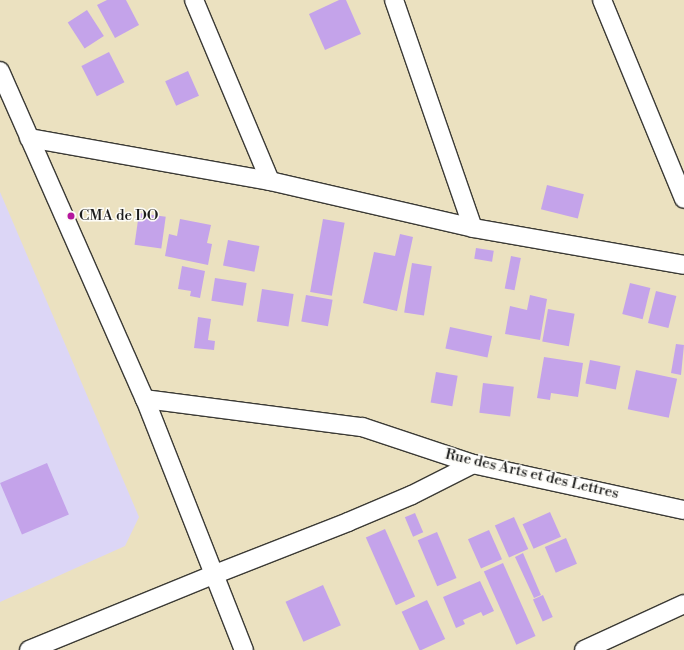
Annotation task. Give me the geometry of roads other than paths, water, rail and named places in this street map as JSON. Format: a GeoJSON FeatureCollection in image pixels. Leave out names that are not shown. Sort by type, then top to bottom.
{"type":"FeatureCollection","features":[{"type":"Feature","properties":{"kind":"street"},"geometry":{"type":"LineString","coordinates":[[194,0],[270,180]]}},
{"type":"Feature","properties":{"kind":"street"},"geometry":{"type":"LineString","coordinates":[[394,0],[473,228]]}},
{"type":"Feature","properties":{"kind":"street"},"geometry":{"type":"LineString","coordinates":[[602,0],[684,199]]}},
{"type":"Feature","properties":{"kind":"street"},"geometry":{"type":"LineString","coordinates":[[0,71],[145,399],[213,575],[244,650]]}},
{"type":"Feature","properties":{"kind":"street"},"geometry":{"type":"LineString","coordinates":[[29,138],[270,180],[473,228],[684,265]]}},
{"type":"Feature","properties":{"kind":"street","name":"Rue des Arts et des Lettres"},"geometry":{"type":"LineString","coordinates":[[145,399],[362,427],[473,464],[684,510]]}},
{"type":"Feature","properties":{"kind":"street"},"geometry":{"type":"LineString","coordinates":[[29,650],[412,495],[473,464]]}},
{"type":"Feature","properties":{"kind":"street"},"geometry":{"type":"LineString","coordinates":[[584,650],[684,604]]}},
{"type":"Feature","properties":{"kind":"place","name":"CMA de DO"},"geometry":{"type":"Point","coordinates":[71,216]}}]}
